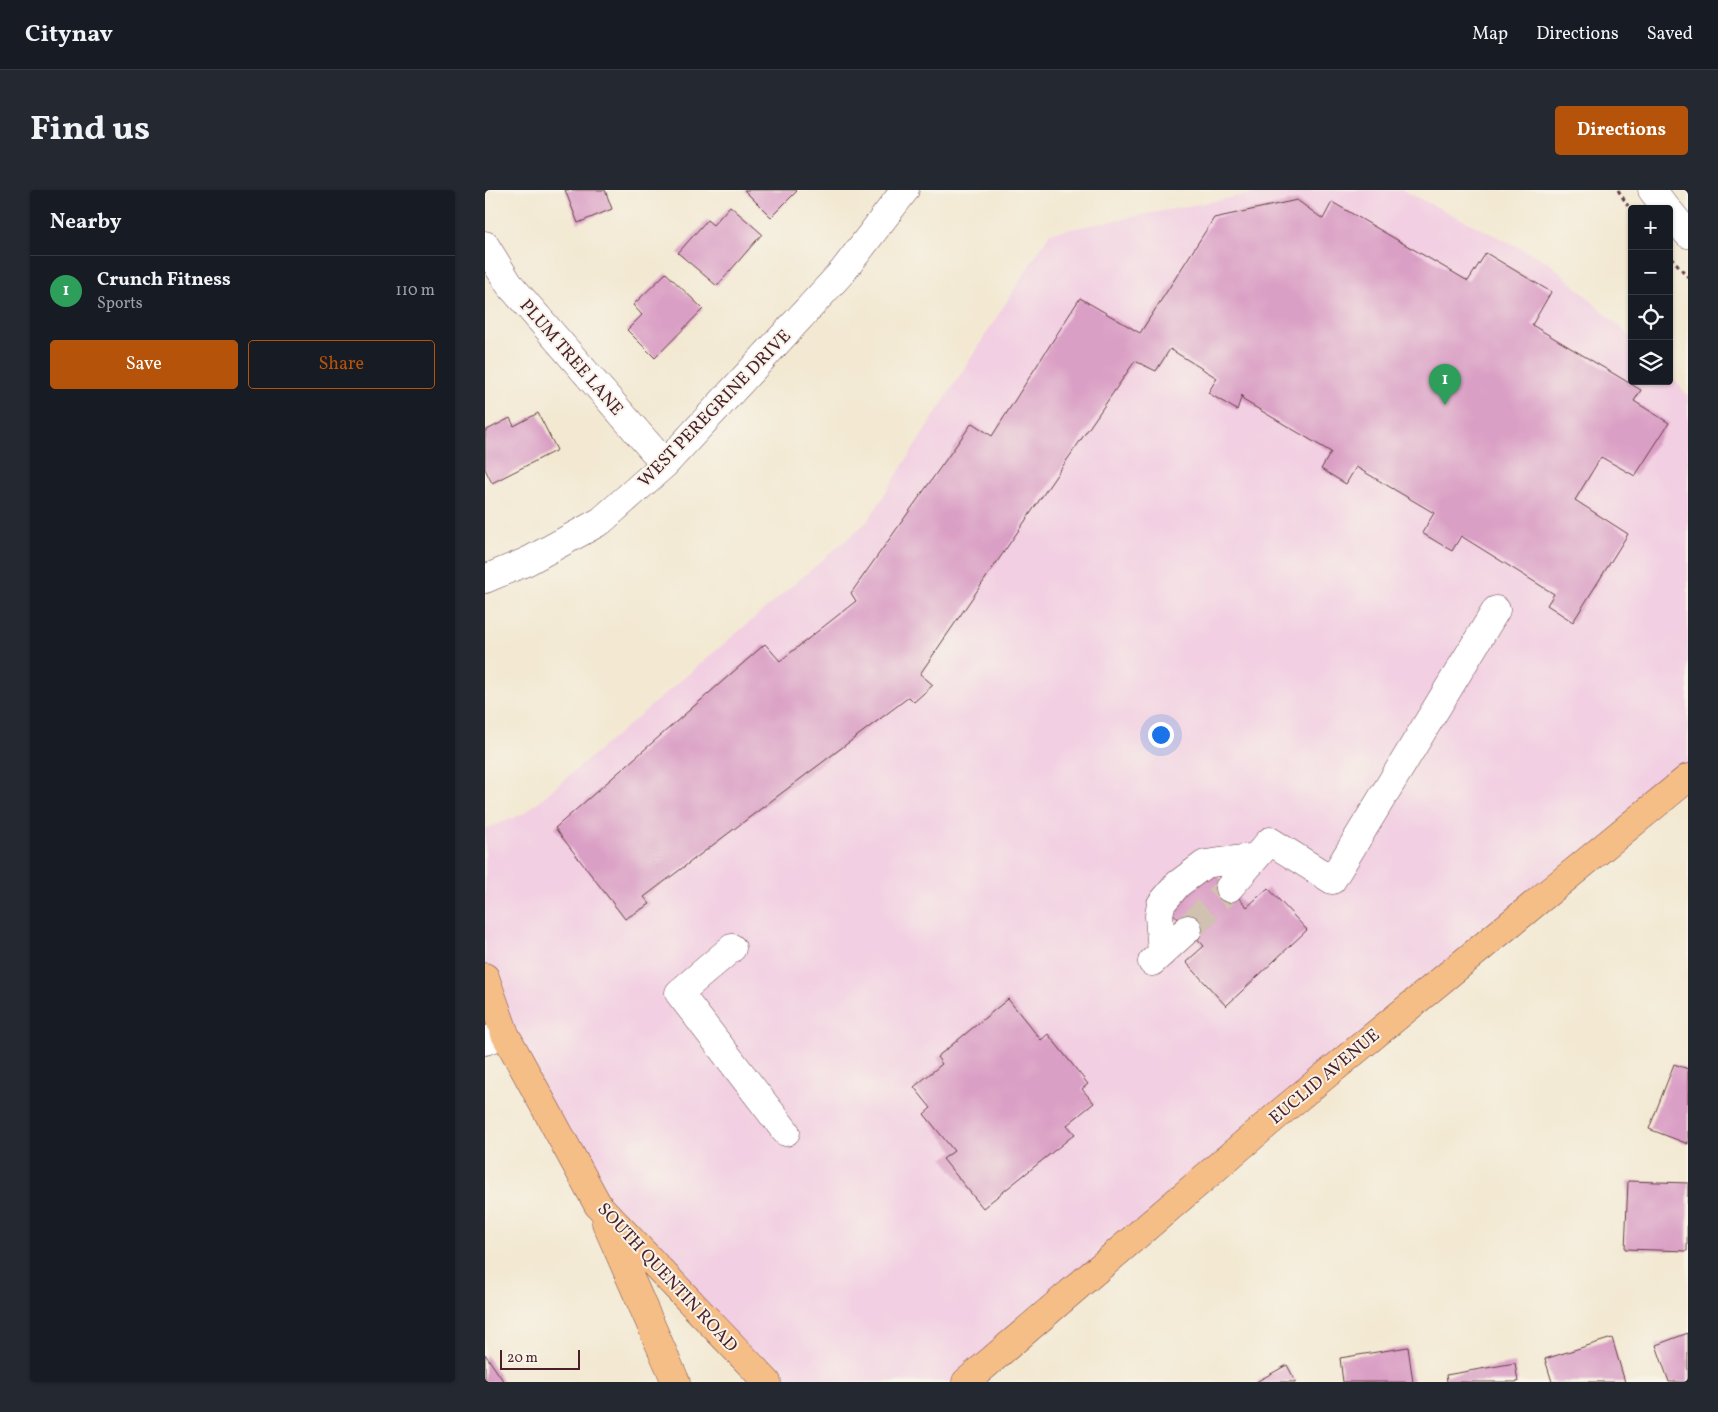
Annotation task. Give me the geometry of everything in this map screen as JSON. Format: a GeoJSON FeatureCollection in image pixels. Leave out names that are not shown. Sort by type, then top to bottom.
{"type":"FeatureCollection","features":[{"type":"Feature","properties":{"kind":"main road","name":"EUCLID AVENUE"},"geometry":{"type":"LineString","coordinates":[[966,1382],[1287,1107],[1688,778]]}},
{"type":"Feature","properties":{"kind":"main road","name":"SOUTH QUENTIN ROAD"},"geometry":{"type":"LineString","coordinates":[[485,977],[495,1037],[598,1205],[767,1382]]}},
{"type":"Feature","properties":{"kind":"main road"},"geometry":{"type":"LineString","coordinates":[[598,1205],[676,1382]]}},
{"type":"Feature","properties":{"kind":"street","name":"WEST PEREGRINE DRIVE"},"geometry":{"type":"LineString","coordinates":[[485,578],[528,561],[601,521],[665,464],[843,271],[905,190]]}},
{"type":"Feature","properties":{"kind":"street"},"geometry":{"type":"LineString","coordinates":[[1652,190],[1664,205]]}},
{"type":"Feature","properties":{"kind":"street"},"geometry":{"type":"LineString","coordinates":[[1673,216],[1688,234]]}},
{"type":"Feature","properties":{"kind":"street","name":"PLUM TREE LANE"},"geometry":{"type":"LineString","coordinates":[[485,244],[509,284],[665,464]]}},
{"type":"Feature","properties":{"kind":"street"},"geometry":{"type":"LineString","coordinates":[[1188,929],[1155,959],[1161,904],[1178,884],[1205,864],[1263,849],[1332,880],[1495,610]]}},
{"type":"Feature","properties":{"kind":"street"},"geometry":{"type":"LineString","coordinates":[[1229,888],[1263,849]]}},
{"type":"Feature","properties":{"kind":"street"},"geometry":{"type":"LineString","coordinates":[[732,948],[679,993],[786,1132]]}},
{"type":"Feature","properties":{"kind":"path"},"geometry":{"type":"LineString","coordinates":[[1618,190],[1628,205]]}},
{"type":"Feature","properties":{"kind":"path"},"geometry":{"type":"LineString","coordinates":[[1673,260],[1688,277]]}},
{"type":"Feature","properties":{"kind":"shaded area"},"geometry":{"type":"Polygon","coordinates":[[[1270,190],[1402,190],[1549,262],[1628,334],[1628,385],[1673,385],[1673,378],[1688,396],[1688,778],[967,1382],[767,1382],[598,1205],[485,977],[485,829],[525,813],[867,522],[1050,233],[1270,190]]]}},
{"type":"Feature","properties":{"kind":"building"},"geometry":{"type":"Polygon","coordinates":[[[565,190],[605,190],[612,209],[578,223],[565,190]]]}},
{"type":"Feature","properties":{"kind":"building"},"geometry":{"type":"Polygon","coordinates":[[[744,190],[795,190],[797,191],[771,217],[744,190]]]}},
{"type":"Feature","properties":{"kind":"building"},"geometry":{"type":"Polygon","coordinates":[[[1297,200],[1323,219],[1332,202],[1468,281],[1486,253],[1551,292],[1532,325],[1628,382],[1628,385],[1633,385],[1641,390],[1634,401],[1669,423],[1635,476],[1601,457],[1575,500],[1628,534],[1573,622],[1547,605],[1554,594],[1461,536],[1452,551],[1422,533],[1434,513],[1356,467],[1346,484],[1321,469],[1331,452],[1243,400],[1242,395],[1237,410],[1208,393],[1217,378],[1170,349],[1156,371],[1135,361],[920,674],[933,685],[914,702],[909,697],[644,897],[650,904],[625,919],[555,828],[765,644],[780,661],[856,601],[851,593],[972,423],[992,436],[1080,298],[1140,333],[1214,218],[1297,200]]]}},
{"type":"Feature","properties":{"kind":"building"},"geometry":{"type":"Polygon","coordinates":[[[730,206],[762,234],[717,286],[678,253],[707,220],[713,225],[730,206]]]}},
{"type":"Feature","properties":{"kind":"building"},"geometry":{"type":"Polygon","coordinates":[[[666,273],[703,309],[655,358],[627,330],[642,315],[633,305],[666,273]]]}},
{"type":"Feature","properties":{"kind":"building"},"geometry":{"type":"Polygon","coordinates":[[[538,413],[557,450],[492,483],[485,469],[485,431],[510,418],[514,426],[538,413]]]}},
{"type":"Feature","properties":{"kind":"building"},"geometry":{"type":"Polygon","coordinates":[[[1210,867],[1247,907],[1268,888],[1307,930],[1226,1006],[1186,962],[1204,946],[1167,907],[1210,867]]]}},
{"type":"Feature","properties":{"kind":"building"},"geometry":{"type":"Polygon","coordinates":[[[1008,999],[1041,1040],[1048,1034],[1088,1084],[1082,1089],[1094,1103],[1067,1125],[1075,1134],[983,1208],[943,1159],[954,1151],[924,1114],[931,1108],[914,1087],[942,1064],[937,1057],[1008,999]]]}},
{"type":"Feature","properties":{"kind":"building"},"geometry":{"type":"Polygon","coordinates":[[[1674,1064],[1688,1069],[1688,1144],[1649,1129],[1674,1064]]]}},
{"type":"Feature","properties":{"kind":"building"},"geometry":{"type":"Polygon","coordinates":[[[1628,1181],[1688,1183],[1687,1251],[1625,1249],[1628,1181]]]}},
{"type":"Feature","properties":{"kind":"building"},"geometry":{"type":"Polygon","coordinates":[[[1688,1333],[1688,1382],[1669,1382],[1656,1345],[1688,1333]]]}},
{"type":"Feature","properties":{"kind":"building"},"geometry":{"type":"Polygon","coordinates":[[[1612,1338],[1625,1382],[1552,1382],[1545,1359],[1612,1338]]]}},
{"type":"Feature","properties":{"kind":"building"},"geometry":{"type":"Polygon","coordinates":[[[1408,1347],[1413,1382],[1343,1382],[1340,1358],[1408,1347]]]}},
{"type":"Feature","properties":{"kind":"building"},"geometry":{"type":"Polygon","coordinates":[[[485,1354],[504,1382],[485,1382],[485,1354]]]}},
{"type":"Feature","properties":{"kind":"building"},"geometry":{"type":"Polygon","coordinates":[[[1515,1363],[1518,1382],[1447,1382],[1446,1375],[1515,1363]]]}},
{"type":"Feature","properties":{"kind":"building"},"geometry":{"type":"Polygon","coordinates":[[[1287,1365],[1296,1382],[1256,1382],[1287,1365]]]}},
{"type":"Feature","properties":{"kind":"tunnel"},"geometry":{"type":"LineString","coordinates":[[1188,929],[1229,888]]}},
{"type":"Feature","properties":{"kind":"place","name":"Crunch Fitness"},"geometry":{"type":"Point","coordinates":[1445,405]}}]}
